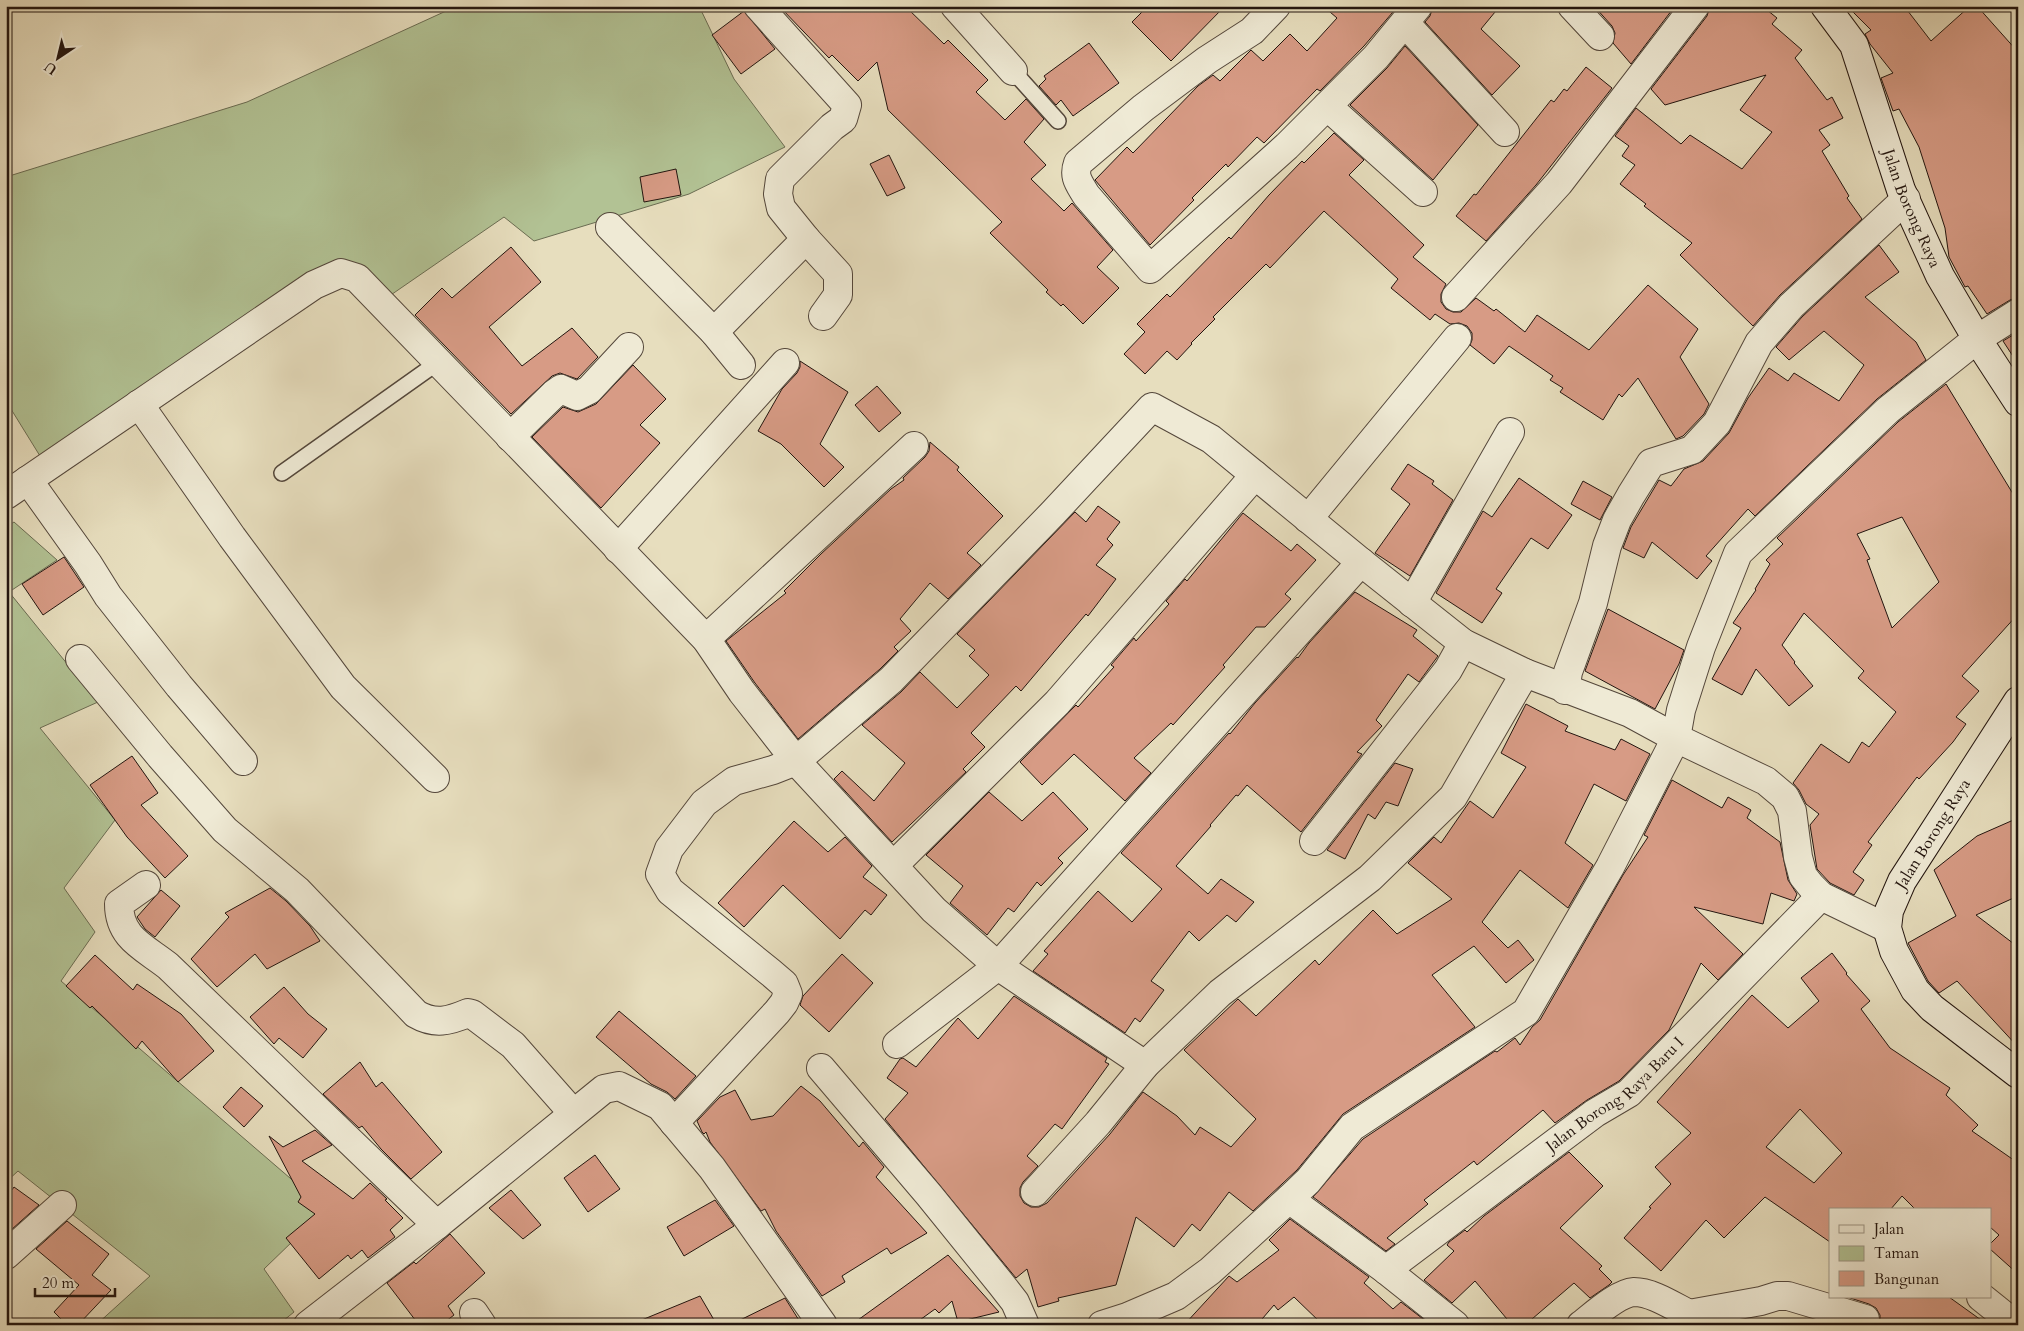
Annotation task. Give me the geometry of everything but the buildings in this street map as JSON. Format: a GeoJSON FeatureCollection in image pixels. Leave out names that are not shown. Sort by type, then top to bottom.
{"type":"FeatureCollection","features":[{"type":"Feature","properties":{"kind":"street"},"geometry":{"type":"LineString","coordinates":[[758,6],[847,105],[843,119],[832,127],[780,179],[778,194],[781,208],[838,274],[838,295],[823,316]]}},
{"type":"Feature","properties":{"kind":"street"},"geometry":{"type":"LineString","coordinates":[[955,6],[1013,71]]}},
{"type":"Feature","properties":{"kind":"street"},"geometry":{"type":"LineString","coordinates":[[1276,6],[1252,31],[1183,78],[1095,147],[1078,163],[1075,172],[1078,182],[1086,195],[1150,269],[1288,146],[1376,57],[1411,15],[1505,132]]}},
{"type":"Feature","properties":{"kind":"street"},"geometry":{"type":"LineString","coordinates":[[1572,6],[1600,36]]}},
{"type":"Feature","properties":{"kind":"street"},"geometry":{"type":"LineString","coordinates":[[1456,297],[1559,183],[1695,6]]}},
{"type":"Feature","properties":{"kind":"street","name":"Jalan Borong Raya"},"geometry":{"type":"LineString","coordinates":[[1825,6],[1854,45],[1906,199],[1940,276],[1977,339],[2018,402]]}},
{"type":"Feature","properties":{"kind":"street"},"geometry":{"type":"LineString","coordinates":[[1327,106],[1423,192]]}},
{"type":"Feature","properties":{"kind":"street"},"geometry":{"type":"LineString","coordinates":[[1565,690],[1568,672],[1593,603],[1607,546],[1617,520],[1644,472],[1651,463],[1692,450],[1710,432],[1717,423],[1759,344],[1772,328],[1791,306],[1906,199]]}},
{"type":"Feature","properties":{"kind":"street"},"geometry":{"type":"LineString","coordinates":[[610,227],[714,332],[741,365]]}},
{"type":"Feature","properties":{"kind":"street"},"geometry":{"type":"LineString","coordinates":[[714,332],[806,239]]}},
{"type":"Feature","properties":{"kind":"street"},"geometry":{"type":"LineString","coordinates":[[243,761],[179,686],[108,596],[88,564],[17,488],[314,284],[341,273],[357,278],[706,640],[742,692],[796,761],[934,910],[998,966],[1145,1065]]}},
{"type":"Feature","properties":{"kind":"street"},"geometry":{"type":"LineString","coordinates":[[1120,1322],[1176,1296],[1210,1270],[1308,1181],[1352,1127],[1526,1012],[1610,866],[1676,738],[1682,710],[1702,647],[1738,553],[1888,410],[1977,339],[2018,313]]}},
{"type":"Feature","properties":{"kind":"street"},"geometry":{"type":"LineString","coordinates":[[1308,519],[1457,338]]}},
{"type":"Feature","properties":{"kind":"street"},"geometry":{"type":"LineString","coordinates":[[510,437],[561,389],[577,396],[589,390],[629,347]]}},
{"type":"Feature","properties":{"kind":"street"},"geometry":{"type":"LineString","coordinates":[[618,549],[785,363]]}},
{"type":"Feature","properties":{"kind":"street"},"geometry":{"type":"LineString","coordinates":[[139,404],[232,537],[343,687],[435,778]]}},
{"type":"Feature","properties":{"kind":"street"},"geometry":{"type":"LineString","coordinates":[[674,1123],[777,1012],[787,999],[788,994],[784,984],[670,891],[660,874],[669,849],[704,803],[734,781],[773,770],[796,761],[891,680],[1053,513],[1152,407],[1211,439],[1360,562],[1463,643],[1525,673],[1630,714],[1766,782],[1785,797],[1792,811],[1798,857],[1803,876],[1821,896],[1887,928]]}},
{"type":"Feature","properties":{"kind":"street"},"geometry":{"type":"LineString","coordinates":[[1412,603],[1510,432]]}},
{"type":"Feature","properties":{"kind":"street"},"geometry":{"type":"LineString","coordinates":[[706,640],[914,446]]}},
{"type":"Feature","properties":{"kind":"street"},"geometry":{"type":"LineString","coordinates":[[894,865],[1057,703],[1255,475]]}},
{"type":"Feature","properties":{"kind":"street"},"geometry":{"type":"LineString","coordinates":[[897,1044],[998,966],[1360,562]]}},
{"type":"Feature","properties":{"kind":"street"},"geometry":{"type":"LineString","coordinates":[[1314,841],[1448,670],[1463,643]]}},
{"type":"Feature","properties":{"kind":"street"},"geometry":{"type":"LineString","coordinates":[[80,659],[160,756],[225,830],[297,890],[416,1014],[434,1022],[447,1021],[468,1013],[472,1014],[513,1046],[573,1113]]}},
{"type":"Feature","properties":{"kind":"street"},"geometry":{"type":"LineString","coordinates":[[1035,1192],[1098,1123],[1145,1065],[1220,993],[1370,878],[1453,797],[1525,673]]}},
{"type":"Feature","properties":{"kind":"street","name":"Jalan Borong Raya"},"geometry":{"type":"LineString","coordinates":[[2018,702],[1902,880],[1888,911],[1887,928],[1894,951],[1915,990],[1932,1008],[2018,1074]]}},
{"type":"Feature","properties":{"kind":"street"},"geometry":{"type":"LineString","coordinates":[[146,884],[119,904],[119,918],[129,936],[168,966],[437,1225]]}},
{"type":"Feature","properties":{"kind":"street","name":"Jalan Borong Raya Baru I"},"geometry":{"type":"LineString","coordinates":[[1386,1270],[1595,1113],[1629,1093],[1821,896]]}},
{"type":"Feature","properties":{"kind":"street"},"geometry":{"type":"LineString","coordinates":[[821,1068],[929,1195],[1001,1284],[1015,1302],[1025,1325]]}},
{"type":"Feature","properties":{"kind":"street"},"geometry":{"type":"LineString","coordinates":[[308,1325],[437,1225],[604,1089],[619,1086],[660,1106],[712,1168],[823,1325]]}},
{"type":"Feature","properties":{"kind":"street"},"geometry":{"type":"LineString","coordinates":[[1289,1199],[1386,1270],[1455,1325]]}},
{"type":"Feature","properties":{"kind":"street"},"geometry":{"type":"LineString","coordinates":[[6,1255],[62,1205]]}},
{"type":"Feature","properties":{"kind":"street"},"geometry":{"type":"LineString","coordinates":[[1581,1325],[1619,1297],[1634,1292],[1649,1295],[1685,1319],[1777,1296],[1788,1296],[1865,1319]]}},
{"type":"Feature","properties":{"kind":"lane"},"geometry":{"type":"LineString","coordinates":[[1013,71],[1058,121]]}},
{"type":"Feature","properties":{"kind":"lane"},"geometry":{"type":"LineString","coordinates":[[282,473],[438,363]]}},
{"type":"Feature","properties":{"kind":"green space"},"geometry":{"type":"Polygon","coordinates":[[[457,6],[699,6],[734,79],[785,147],[689,194],[534,241],[504,217],[385,299],[338,278],[53,477],[6,401],[6,177],[247,102],[457,6]]]}},
{"type":"Feature","properties":{"kind":"green space"},"geometry":{"type":"Polygon","coordinates":[[[14,522],[57,560],[9,592],[98,702],[40,728],[115,820],[64,888],[95,932],[61,981],[326,1209],[264,1269],[294,1312],[278,1325],[226,1325],[221,1323],[218,1325],[96,1325],[150,1276],[18,1171],[6,1182],[6,527],[14,522]]]}}]}
